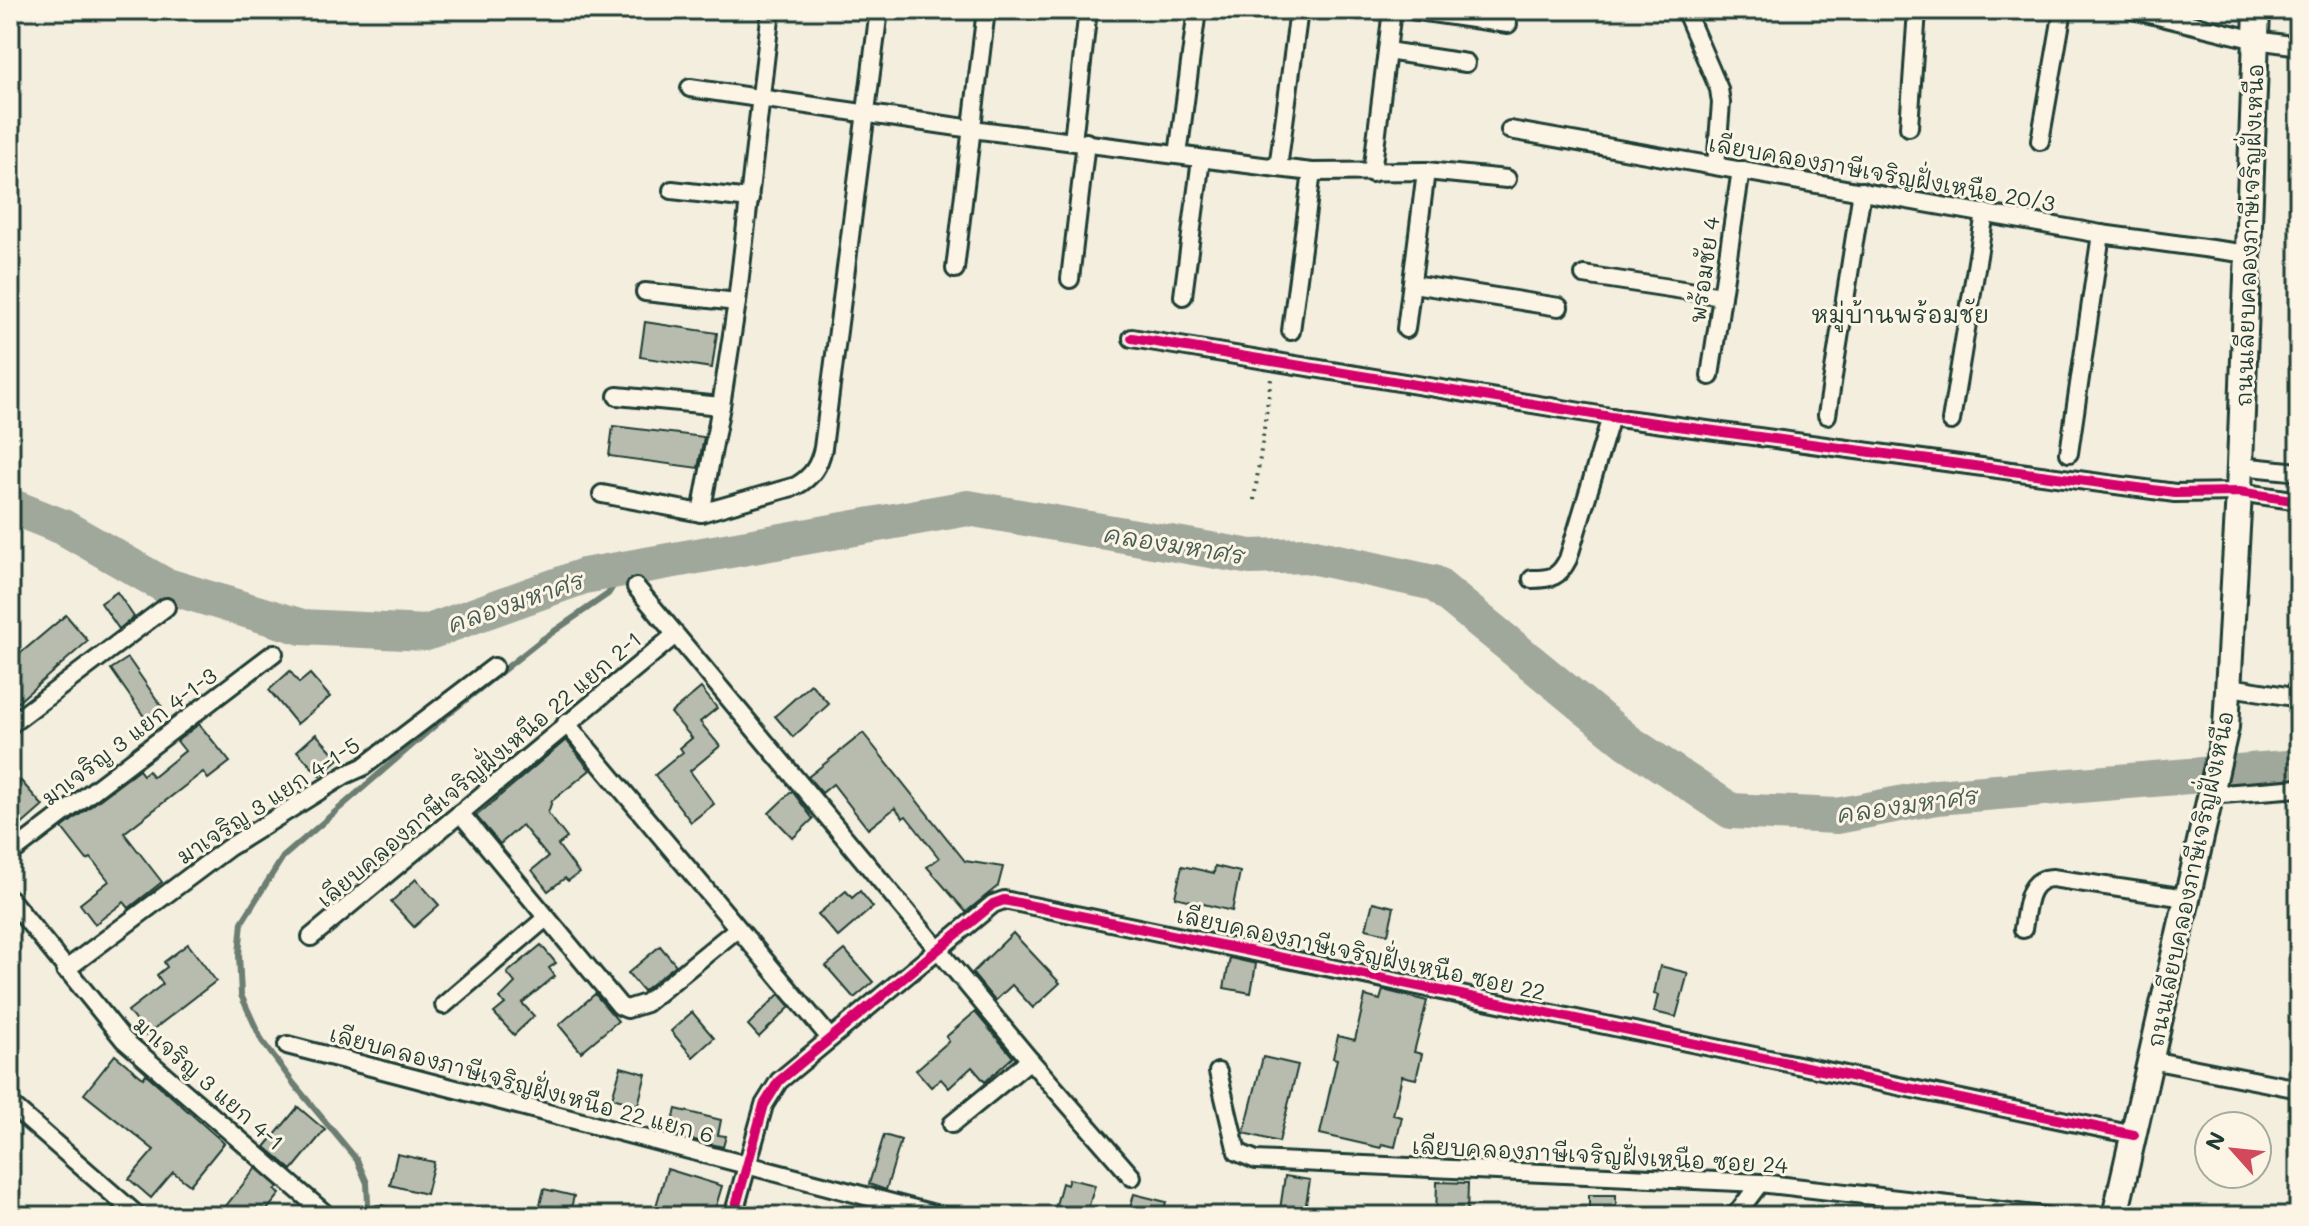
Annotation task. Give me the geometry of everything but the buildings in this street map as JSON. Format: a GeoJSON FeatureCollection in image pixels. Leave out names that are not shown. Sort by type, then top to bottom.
{"type":"FeatureCollection","features":[{"type":"Feature","properties":{"kind":"main road","name":"ถนนเลียบคลองภาษีเจริญฝั่งเหนือ"},"geometry":{"type":"LineString","coordinates":[[2115,1216],[2226,727],[2239,492],[2257,10]]}},
{"type":"Feature","properties":{"kind":"street"},"geometry":{"type":"LineString","coordinates":[[701,513],[737,302],[771,10]]}},
{"type":"Feature","properties":{"kind":"street"},"geometry":{"type":"LineString","coordinates":[[602,494],[701,513],[796,486],[807,480],[821,460],[879,10]]}},
{"type":"Feature","properties":{"kind":"street"},"geometry":{"type":"LineString","coordinates":[[955,269],[986,10]]}},
{"type":"Feature","properties":{"kind":"street"},"geometry":{"type":"LineString","coordinates":[[1070,279],[1088,10]]}},
{"type":"Feature","properties":{"kind":"street"},"geometry":{"type":"LineString","coordinates":[[1178,155],[1197,10]]}},
{"type":"Feature","properties":{"kind":"street"},"geometry":{"type":"LineString","coordinates":[[1278,168],[1299,10]]}},
{"type":"Feature","properties":{"kind":"street"},"geometry":{"type":"LineString","coordinates":[[1372,173],[1392,10]]}},
{"type":"Feature","properties":{"kind":"street"},"geometry":{"type":"LineString","coordinates":[[1411,10],[1508,24]]}},
{"type":"Feature","properties":{"kind":"street"},"geometry":{"type":"LineString","coordinates":[[1685,10],[1719,89],[1721,103],[1716,166]]}},
{"type":"Feature","properties":{"kind":"street"},"geometry":{"type":"LineString","coordinates":[[1909,127],[1917,10]]}},
{"type":"Feature","properties":{"kind":"street"},"geometry":{"type":"LineString","coordinates":[[2040,141],[2063,10]]}},
{"type":"Feature","properties":{"kind":"street"},"geometry":{"type":"LineString","coordinates":[[2133,10],[2256,40],[2299,46]]}},
{"type":"Feature","properties":{"kind":"street"},"geometry":{"type":"LineString","coordinates":[[1387,51],[1466,63]]}},
{"type":"Feature","properties":{"kind":"street"},"geometry":{"type":"LineString","coordinates":[[690,88],[972,129],[1312,172],[1426,171],[1507,179]]}},
{"type":"Feature","properties":{"kind":"street","name":"เลียบคลองภาษีเจริญฝั่งเหนือ 20/3"},"geometry":{"type":"LineString","coordinates":[[1510,130],[2101,234],[2248,254]]}},
{"type":"Feature","properties":{"kind":"street"},"geometry":{"type":"LineString","coordinates":[[1183,296],[1201,159]]}},
{"type":"Feature","properties":{"kind":"street","name":"พร้อมชัย 4"},"geometry":{"type":"LineString","coordinates":[[1710,376],[1741,170]]}},
{"type":"Feature","properties":{"kind":"street"},"geometry":{"type":"LineString","coordinates":[[1406,329],[1426,171]]}},
{"type":"Feature","properties":{"kind":"street"},"geometry":{"type":"LineString","coordinates":[[1291,331],[1312,172]]}},
{"type":"Feature","properties":{"kind":"street"},"geometry":{"type":"LineString","coordinates":[[672,190],[750,199]]}},
{"type":"Feature","properties":{"kind":"street"},"geometry":{"type":"LineString","coordinates":[[1827,415],[1862,191]]}},
{"type":"Feature","properties":{"kind":"street"},"geometry":{"type":"LineString","coordinates":[[1951,421],[1985,213]]}},
{"type":"Feature","properties":{"kind":"street"},"geometry":{"type":"LineString","coordinates":[[2069,453],[2101,234]]}},
{"type":"Feature","properties":{"kind":"street"},"geometry":{"type":"LineString","coordinates":[[1584,275],[1722,296]]}},
{"type":"Feature","properties":{"kind":"street"},"geometry":{"type":"LineString","coordinates":[[1413,284],[1559,307]]}},
{"type":"Feature","properties":{"kind":"street"},"geometry":{"type":"LineString","coordinates":[[645,292],[737,302]]}},
{"type":"Feature","properties":{"kind":"street"},"geometry":{"type":"LineString","coordinates":[[1132,338],[1611,417],[2175,493],[2239,492],[2299,501]]}},
{"type":"Feature","properties":{"kind":"street"},"geometry":{"type":"LineString","coordinates":[[617,396],[721,406]]}},
{"type":"Feature","properties":{"kind":"street"},"geometry":{"type":"LineString","coordinates":[[1532,579],[1551,579],[1561,573],[1568,559],[1611,417]]}},
{"type":"Feature","properties":{"kind":"street"},"geometry":{"type":"LineString","coordinates":[[2240,466],[2299,472]]}},
{"type":"Feature","properties":{"kind":"street"},"geometry":{"type":"LineString","coordinates":[[636,587],[1030,1060],[1132,1177]]}},
{"type":"Feature","properties":{"kind":"street"},"geometry":{"type":"LineString","coordinates":[[10,725],[166,607]]}},
{"type":"Feature","properties":{"kind":"street","name":"เลียบคลองภาษีเจริญฝั่งเหนือ 22 แยก 2-1"},"geometry":{"type":"LineString","coordinates":[[311,937],[675,635]]}},
{"type":"Feature","properties":{"kind":"street","name":"มาเจริญ 3 แยก 4-1-3"},"geometry":{"type":"LineString","coordinates":[[10,854],[274,653]]}},
{"type":"Feature","properties":{"kind":"street","name":"มาเจริญ 3 แยก 4-1-5"},"geometry":{"type":"LineString","coordinates":[[65,970],[228,848],[345,775],[363,767],[494,667]]}},
{"type":"Feature","properties":{"kind":"street"},"geometry":{"type":"LineString","coordinates":[[2230,687],[2299,698]]}},
{"type":"Feature","properties":{"kind":"street"},"geometry":{"type":"LineString","coordinates":[[566,723],[830,1038]]}},
{"type":"Feature","properties":{"kind":"street"},"geometry":{"type":"LineString","coordinates":[[2210,792],[2299,788]]}},
{"type":"Feature","properties":{"kind":"street"},"geometry":{"type":"LineString","coordinates":[[460,813],[620,1006],[627,1009],[646,1003],[737,929]]}},
{"type":"Feature","properties":{"kind":"street"},"geometry":{"type":"LineString","coordinates":[[2023,929],[2031,888],[2042,878],[2186,898]]}},
{"type":"Feature","properties":{"kind":"street","name":"มาเจริญ 3 แยก 4-1"},"geometry":{"type":"LineString","coordinates":[[10,899],[124,1040],[328,1216]]}},
{"type":"Feature","properties":{"kind":"street","name":"เลียบคลองภาษีเจริญฝั่งเหนือ ซอย 22"},"geometry":{"type":"LineString","coordinates":[[733,1216],[764,1105],[771,1091],[939,948],[993,904],[1004,900],[2134,1135]]}},
{"type":"Feature","properties":{"kind":"street"},"geometry":{"type":"LineString","coordinates":[[444,1005],[546,918]]}},
{"type":"Feature","properties":{"kind":"street","name":"เลียบคลองภาษีเจริญฝั่งเหนือ 22 แยก 6"},"geometry":{"type":"LineString","coordinates":[[287,1045],[942,1216]]}},
{"type":"Feature","properties":{"kind":"street"},"geometry":{"type":"LineString","coordinates":[[952,1124],[1030,1060]]}},
{"type":"Feature","properties":{"kind":"street"},"geometry":{"type":"LineString","coordinates":[[2151,1060],[2299,1089]]}},
{"type":"Feature","properties":{"kind":"street","name":"เลียบคลองภาษีเจริญฝั่งเหนือ ซอย 24"},"geometry":{"type":"LineString","coordinates":[[1218,1072],[1237,1152],[1256,1160],[1760,1183],[2044,1216]]}},
{"type":"Feature","properties":{"kind":"street"},"geometry":{"type":"LineString","coordinates":[[10,1104],[138,1216]]}},
{"type":"Feature","properties":{"kind":"street"},"geometry":{"type":"LineString","coordinates":[[1735,1216],[1760,1183]]}},
{"type":"Feature","properties":{"kind":"path"},"geometry":{"type":"LineString","coordinates":[[1254,500],[1274,361]]}},
{"type":"Feature","properties":{"kind":"waterway","name":"คลองมหาศร"},"geometry":{"type":"LineString","coordinates":[[10,506],[63,527],[164,585],[302,627],[426,633],[584,576],[968,508],[1251,557],[1306,555],[1434,583],[1628,742],[1731,811],[1837,816],[1936,797],[2299,767]]}},
{"type":"Feature","properties":{"kind":"waterway"},"geometry":{"type":"LineString","coordinates":[[361,1216],[368,1203],[367,1183],[357,1160],[262,1041],[241,995],[239,955],[242,922],[283,857],[446,716],[540,641],[608,594],[625,568]]}},
{"type":"Feature","properties":{"kind":"cycle path"},"geometry":{"type":"LineString","coordinates":[[1132,338],[1611,417],[2175,493],[2239,492],[2299,501]]}},
{"type":"Feature","properties":{"kind":"cycle path"},"geometry":{"type":"LineString","coordinates":[[733,1216],[764,1105],[779,1081],[993,904],[1004,900],[2134,1135]]}},
{"type":"Feature","properties":{"kind":"district","name":"หมู่บ้านพร้อมชัย"},"geometry":{"type":"Point","coordinates":[1900,313]}}]}
